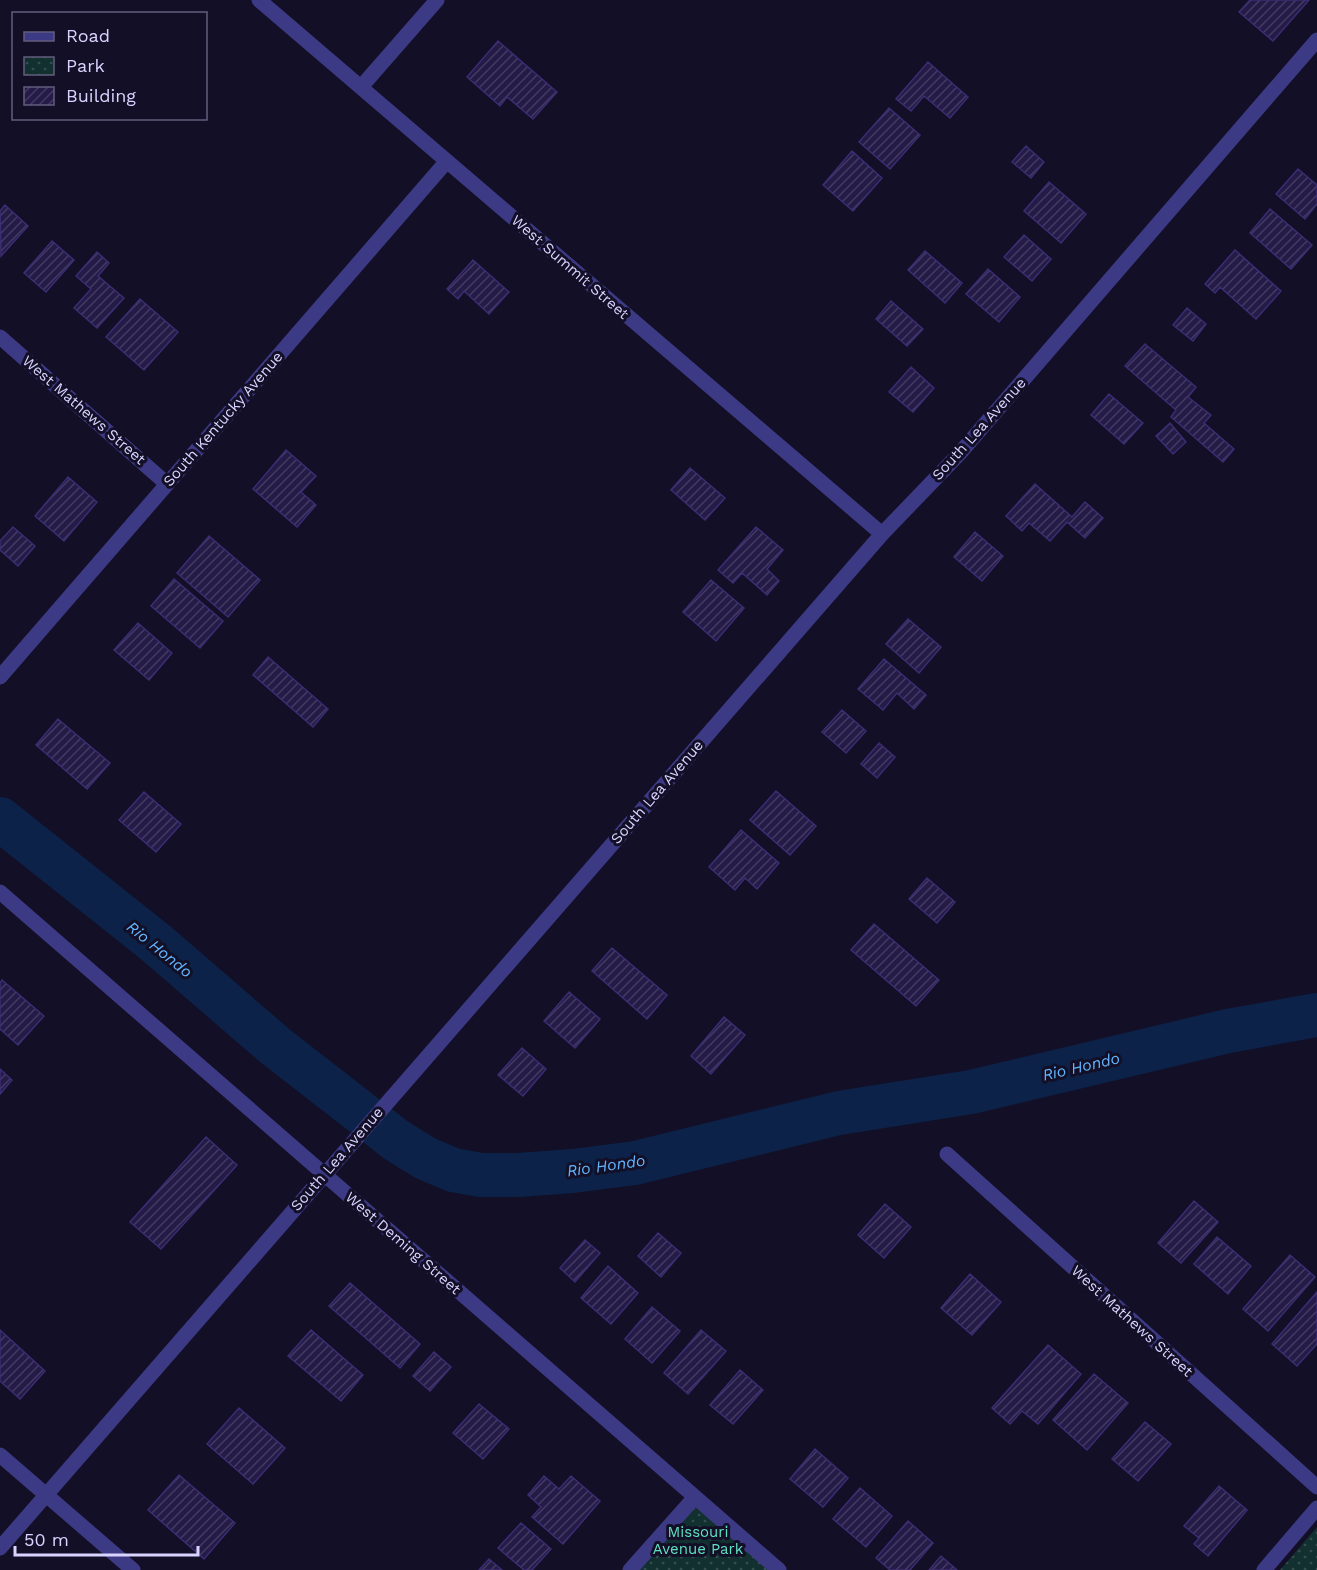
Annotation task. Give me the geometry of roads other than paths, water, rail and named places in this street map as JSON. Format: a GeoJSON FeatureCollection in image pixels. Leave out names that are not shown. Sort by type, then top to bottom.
{"type":"FeatureCollection","features":[{"type":"Feature","properties":{"kind":"street","name":"West Summit Street"},"geometry":{"type":"LineString","coordinates":[[259,0],[882,534]]}},
{"type":"Feature","properties":{"kind":"street"},"geometry":{"type":"LineString","coordinates":[[361,87],[437,0]]}},
{"type":"Feature","properties":{"kind":"street","name":"South Lea Avenue"},"geometry":{"type":"LineString","coordinates":[[0,1548],[882,534],[960,453],[1317,40]]}},
{"type":"Feature","properties":{"kind":"street","name":"South Kentucky Avenue"},"geometry":{"type":"LineString","coordinates":[[0,677],[447,161]]}},
{"type":"Feature","properties":{"kind":"street","name":"West Mathews Street"},"geometry":{"type":"LineString","coordinates":[[0,337],[167,484]]}},
{"type":"Feature","properties":{"kind":"street","name":"West Deming Street"},"geometry":{"type":"LineString","coordinates":[[0,892],[779,1570]]}},
{"type":"Feature","properties":{"kind":"street","name":"West Mathews Street"},"geometry":{"type":"LineString","coordinates":[[947,1154],[1317,1487]]}},
{"type":"Feature","properties":{"kind":"street"},"geometry":{"type":"LineString","coordinates":[[0,1455],[133,1570]]}},
{"type":"Feature","properties":{"kind":"street"},"geometry":{"type":"LineString","coordinates":[[630,1570],[695,1497]]}},
{"type":"Feature","properties":{"kind":"street"},"geometry":{"type":"LineString","coordinates":[[1264,1570],[1317,1508]]}},
{"type":"Feature","properties":{"kind":"waterway","name":"Rio Hondo"},"geometry":{"type":"LineString","coordinates":[[0,819],[156,943],[274,1045],[396,1140],[425,1158],[453,1170],[481,1175],[573,1171],[635,1163],[839,1113],[971,1092],[1228,1031],[1317,1015]]}},
{"type":"Feature","properties":{"kind":"park label","name":"Missouri Avenue Park"},"geometry":{"type":"Point","coordinates":[698,1540]}}]}
